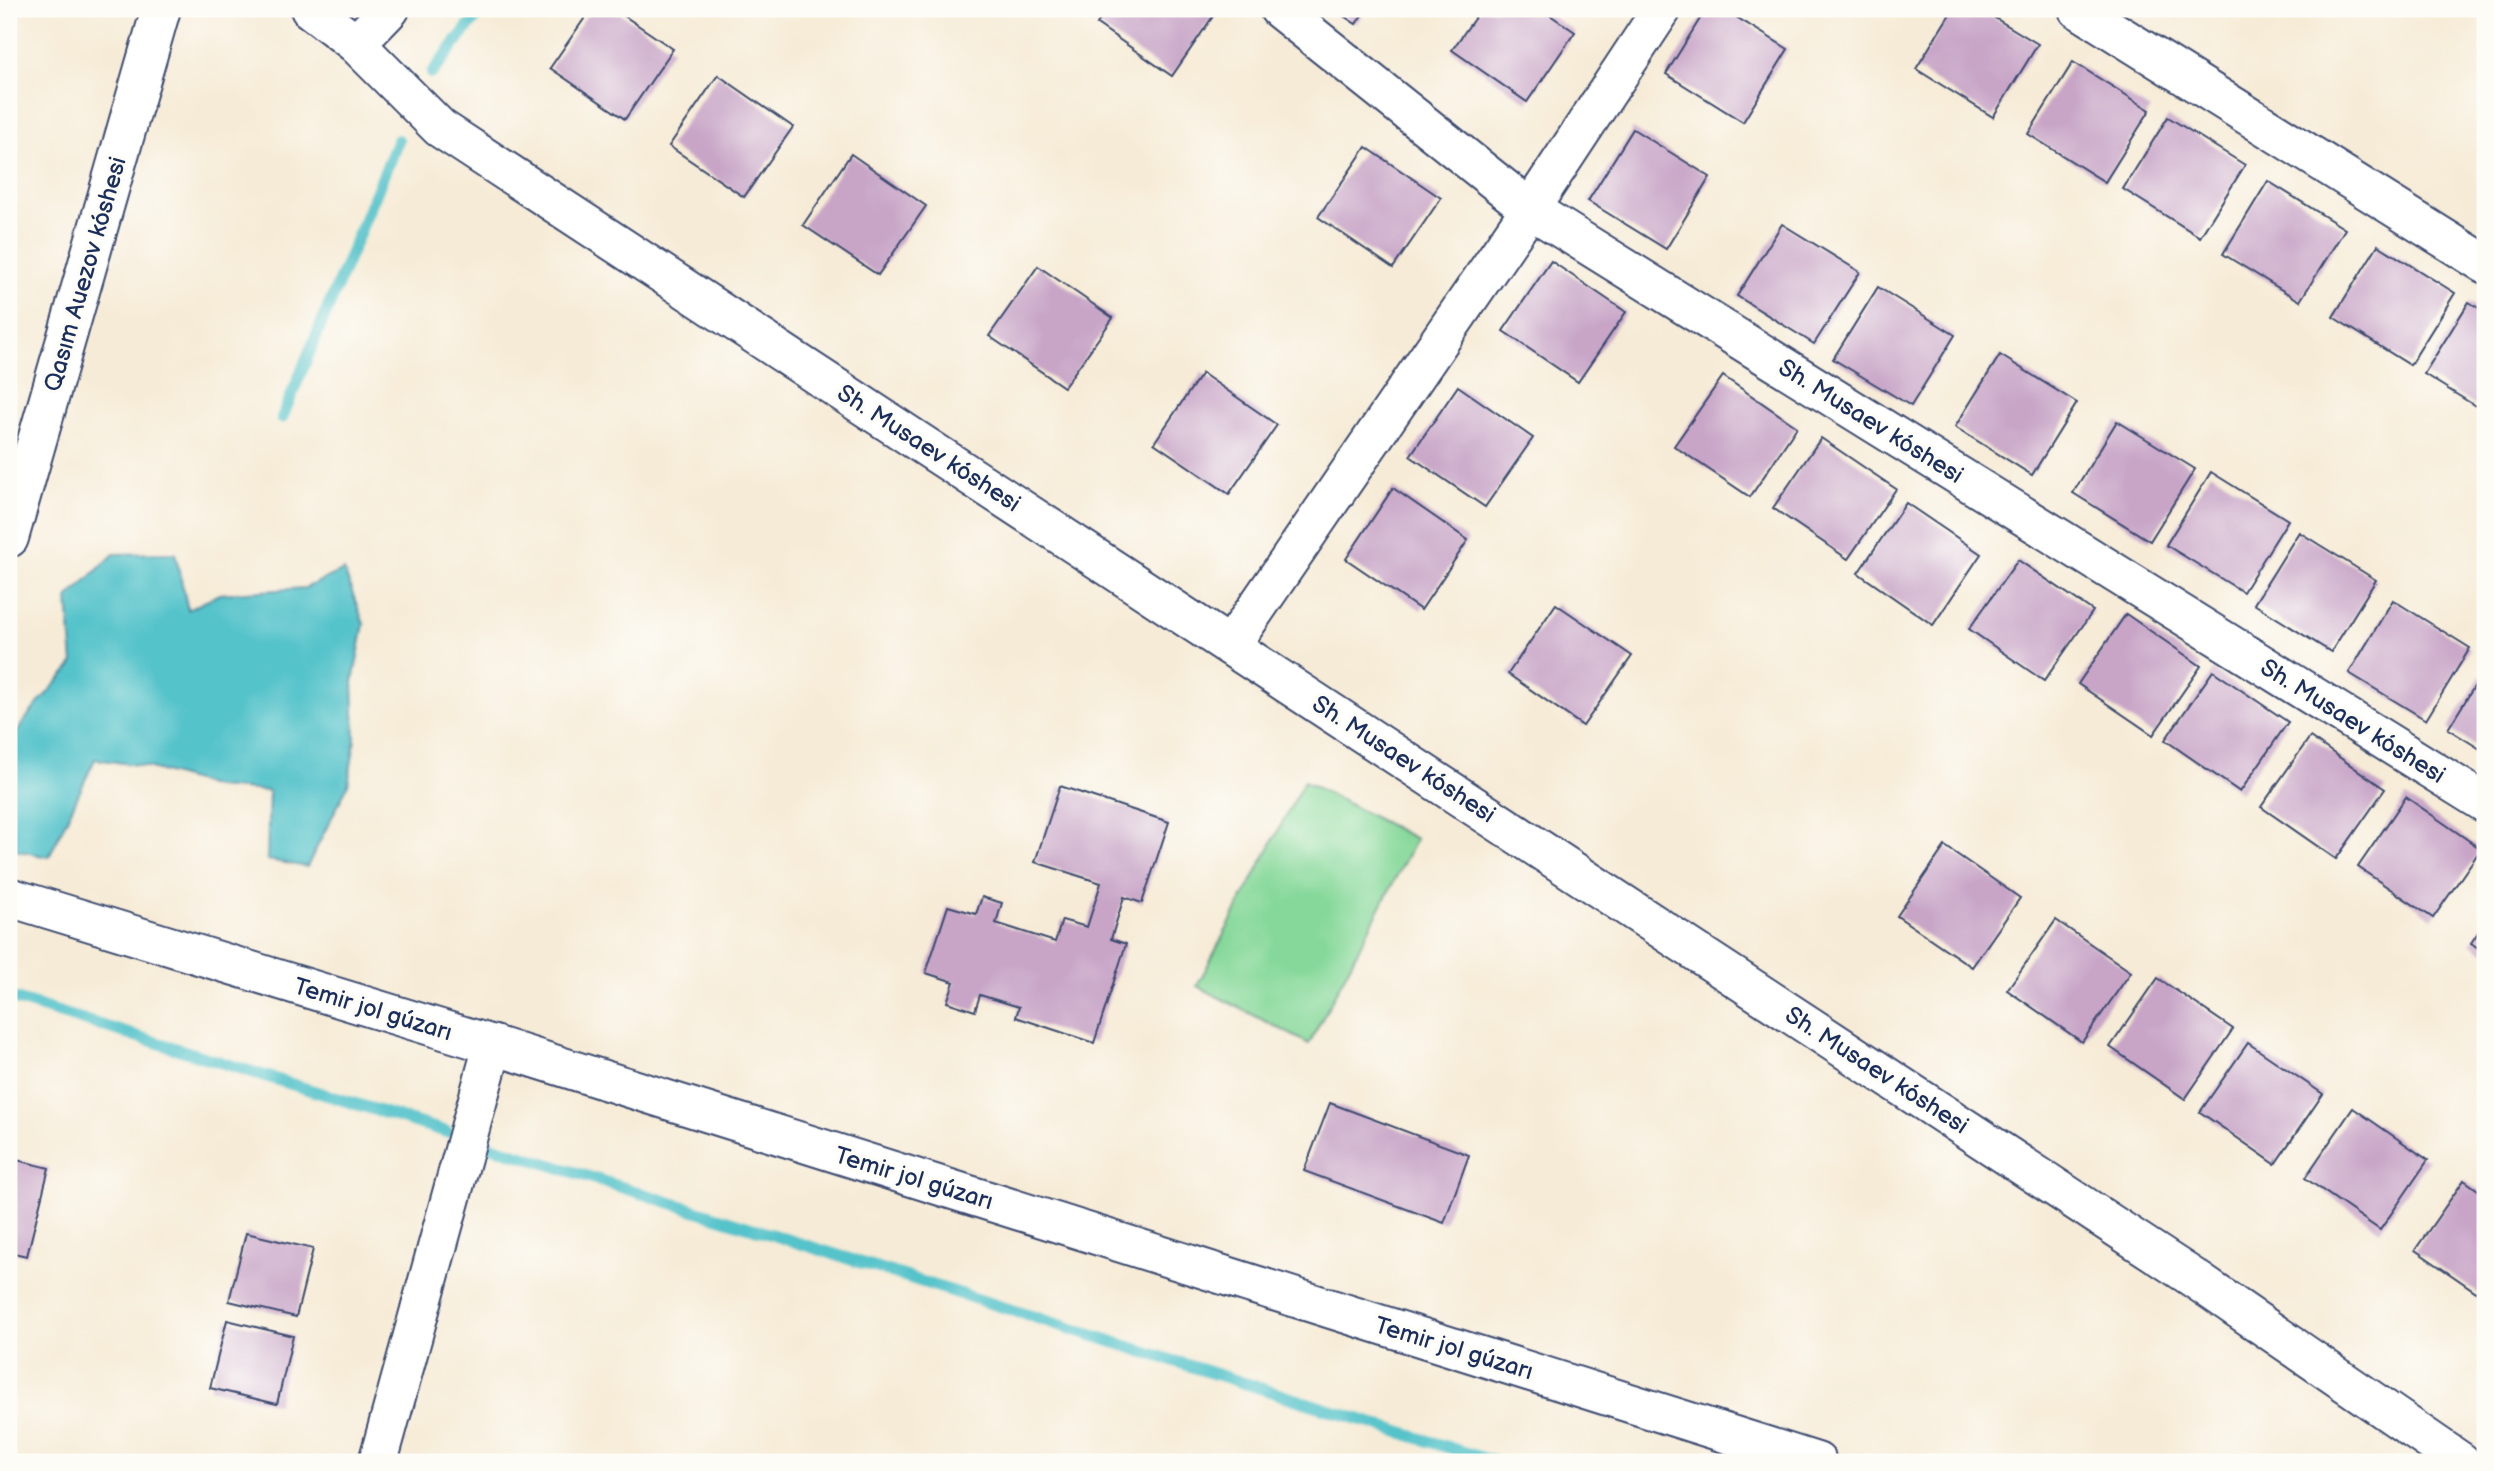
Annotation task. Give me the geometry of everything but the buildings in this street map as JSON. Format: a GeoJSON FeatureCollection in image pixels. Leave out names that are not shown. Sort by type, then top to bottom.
{"type":"FeatureCollection","features":[{"type":"Feature","properties":{"kind":"street","name":"Qasım Auezov kóshesi"},"geometry":{"type":"LineString","coordinates":[[9,538],[161,9]]}},
{"type":"Feature","properties":{"kind":"street","name":"Sh. Musaev kóshesi"},"geometry":{"type":"LineString","coordinates":[[310,9],[356,44],[440,128],[2181,1269],[2461,1462]]}},
{"type":"Feature","properties":{"kind":"street"},"geometry":{"type":"LineString","coordinates":[[356,44],[390,9]]}},
{"type":"Feature","properties":{"kind":"street","name":"Sh. Musaev kóshesi"},"geometry":{"type":"LineString","coordinates":[[1279,9],[1530,209],[2485,803]]}},
{"type":"Feature","properties":{"kind":"street"},"geometry":{"type":"LineString","coordinates":[[1231,645],[1530,209],[1662,9]]}},
{"type":"Feature","properties":{"kind":"street"},"geometry":{"type":"LineString","coordinates":[[2085,10],[2485,264]]}},
{"type":"Feature","properties":{"kind":"street","name":"Temir jol gúzarı"},"geometry":{"type":"LineString","coordinates":[[9,898],[493,1045],[1753,1453],[1817,1462]]}},
{"type":"Feature","properties":{"kind":"street"},"geometry":{"type":"LineString","coordinates":[[378,1462],[493,1045]]}},
{"type":"Feature","properties":{"kind":"green space"},"geometry":{"type":"Polygon","coordinates":[[[1304,781],[1416,839],[1309,1044],[1197,986],[1304,781]]]}},
{"type":"Feature","properties":{"kind":"water"},"geometry":{"type":"Polygon","coordinates":[[[175,553],[188,610],[219,594],[305,588],[344,570],[364,624],[353,682],[355,741],[348,785],[307,867],[267,860],[269,791],[215,787],[144,766],[95,759],[49,857],[14,850],[9,825],[8,790],[13,742],[29,715],[73,664],[68,598],[114,554],[175,553]]]}},
{"type":"Feature","properties":{"kind":"waterway"},"geometry":{"type":"LineString","coordinates":[[432,73],[482,9]]}},
{"type":"Feature","properties":{"kind":"waterway"},"geometry":{"type":"LineString","coordinates":[[282,418],[398,140]]}},
{"type":"Feature","properties":{"kind":"waterway"},"geometry":{"type":"LineString","coordinates":[[9,997],[447,1132]]}},
{"type":"Feature","properties":{"kind":"waterway"},"geometry":{"type":"LineString","coordinates":[[484,1144],[1495,1462]]}}]}
